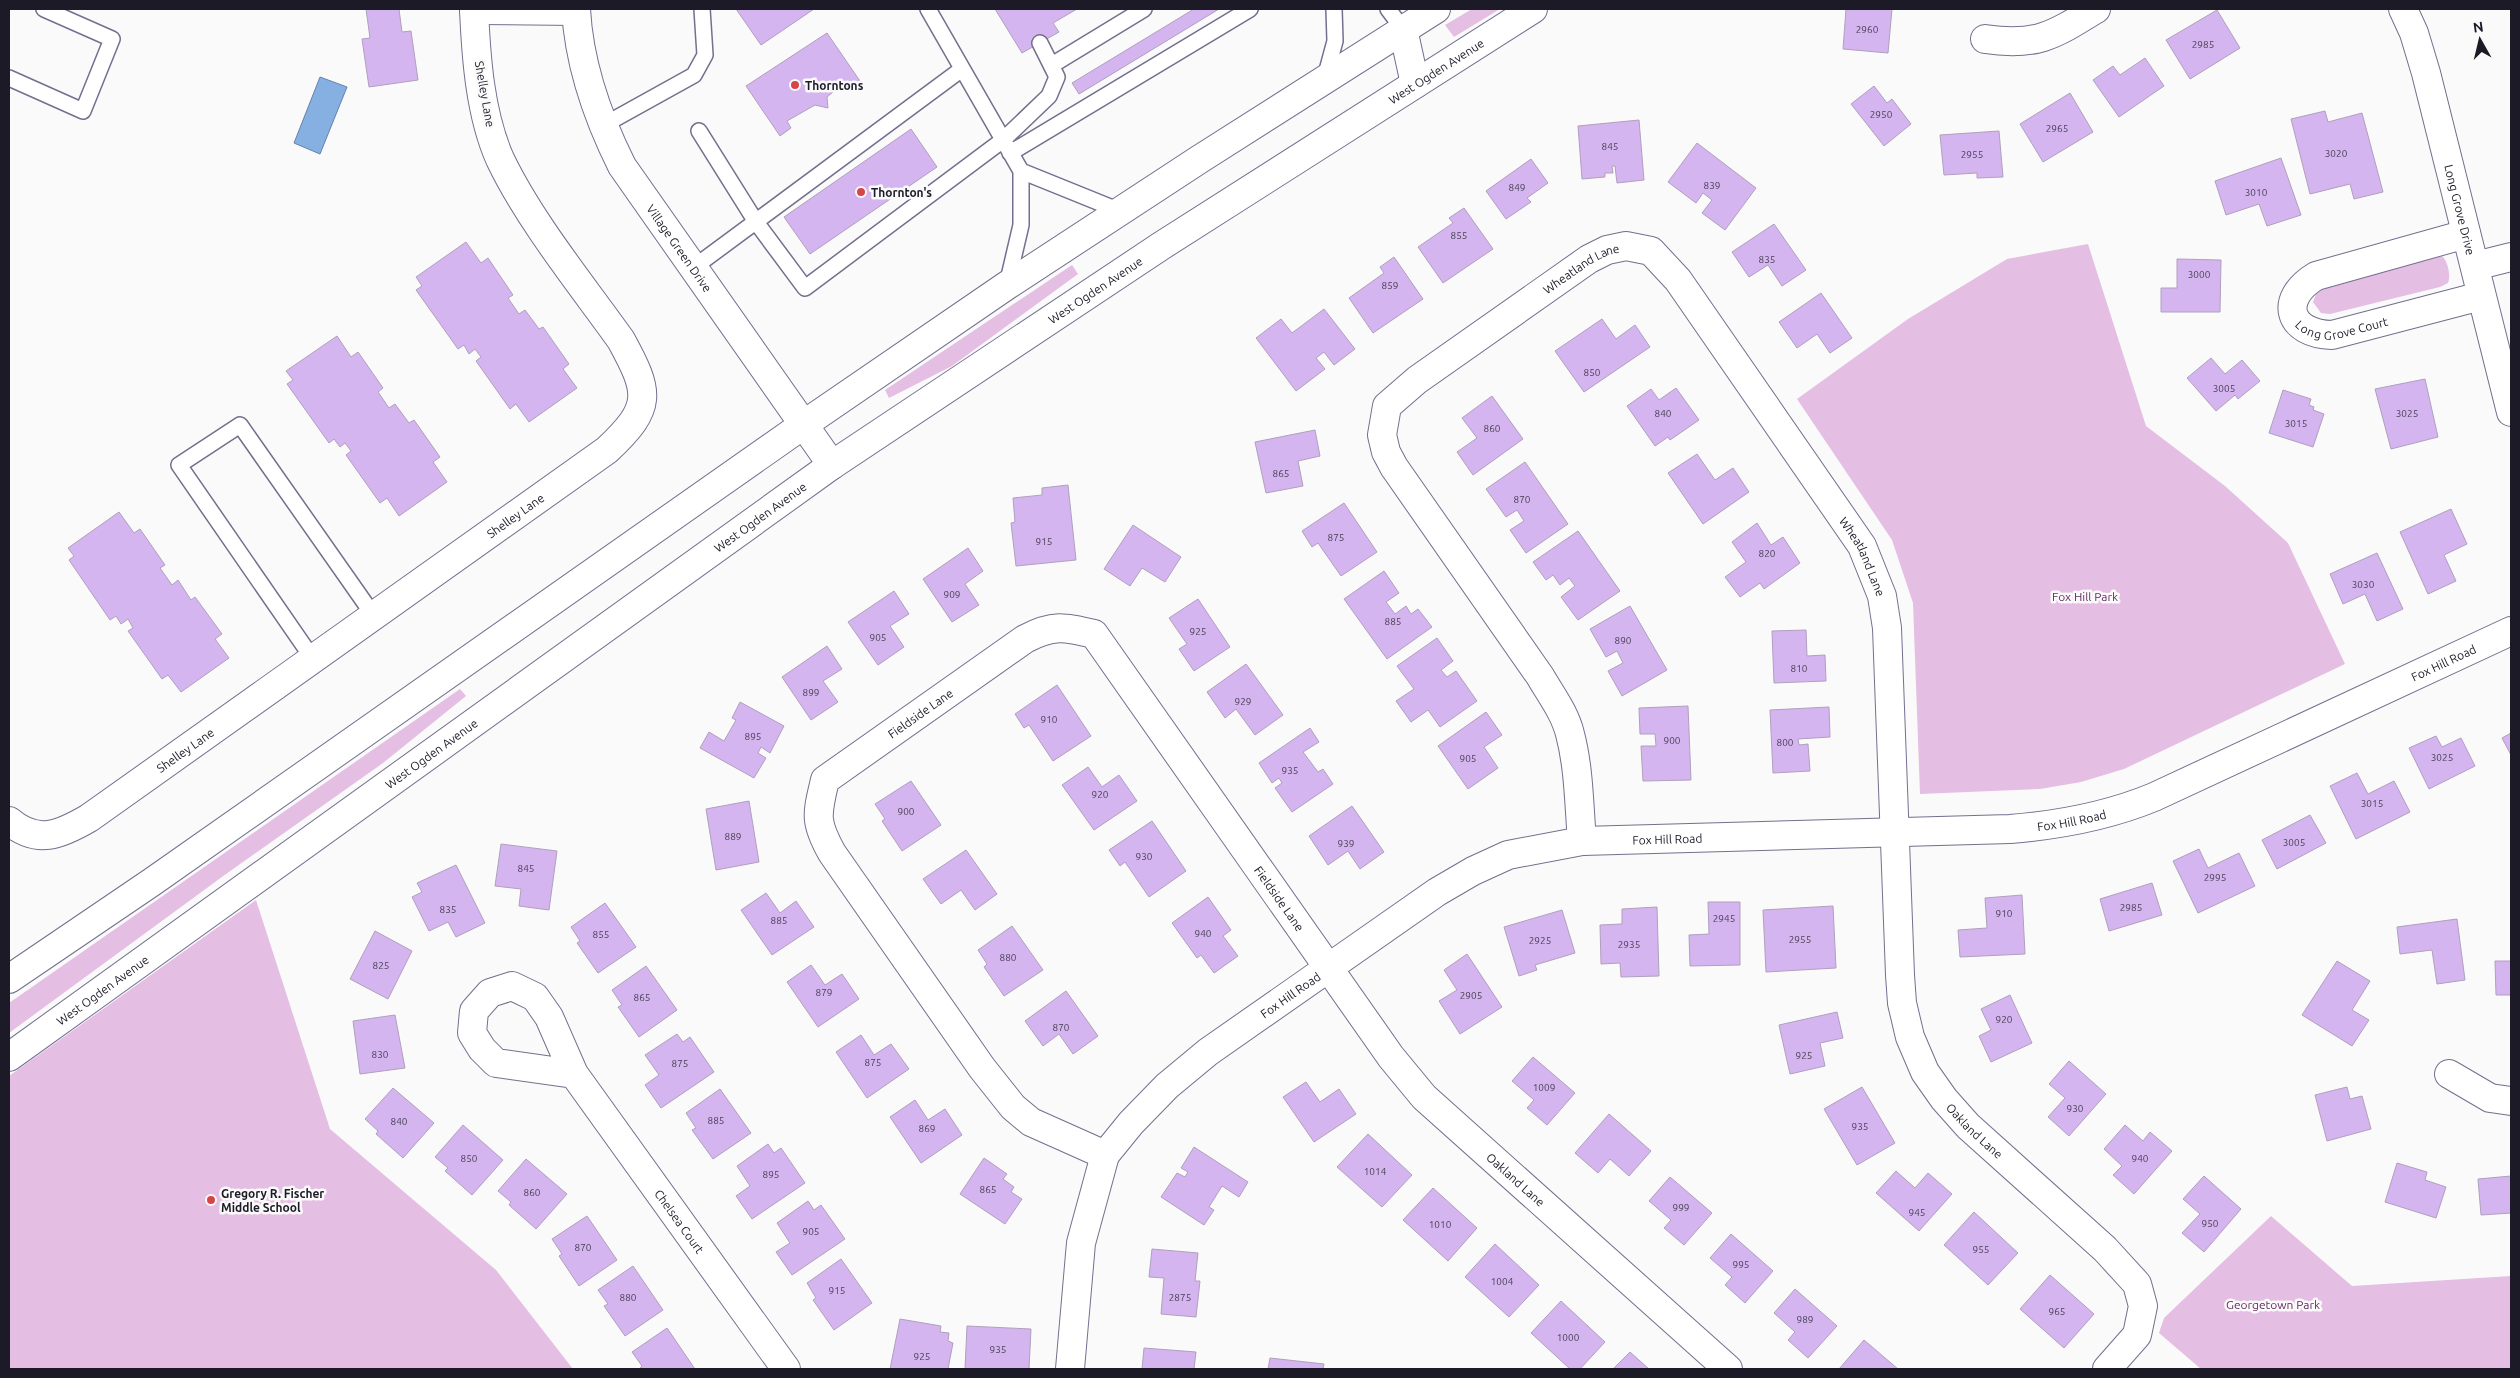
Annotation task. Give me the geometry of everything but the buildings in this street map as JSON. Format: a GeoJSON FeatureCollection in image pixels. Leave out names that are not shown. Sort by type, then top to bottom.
{"type":"FeatureCollection","features":[{"type":"Feature","properties":{"kind":"street"},"geometry":{"type":"LineString","coordinates":[[9,979],[327,760],[803,425],[1006,286],[1325,81],[1396,19],[1436,9]]}},
{"type":"Feature","properties":{"kind":"street","name":"West Ogden Avenue"},"geometry":{"type":"LineString","coordinates":[[9,1057],[832,465],[1161,246],[1533,9]]}},
{"type":"Feature","properties":{"kind":"street"},"geometry":{"type":"LineString","coordinates":[[1985,40],[2010,43],[2035,40],[2057,33],[2096,9]]}},
{"type":"Feature","properties":{"kind":"street","name":"Long Grove Drive"},"geometry":{"type":"LineString","coordinates":[[2403,9],[2414,33],[2426,73],[2511,412]]}},
{"type":"Feature","properties":{"kind":"street"},"geometry":{"type":"LineString","coordinates":[[474,10],[576,10]]}},
{"type":"Feature","properties":{"kind":"street","name":"Shelley Lane"},"geometry":{"type":"LineString","coordinates":[[9,821],[30,835],[49,836],[70,829],[607,450],[629,430],[642,408],[642,386],[634,364],[621,340],[521,198],[500,157],[488,121],[479,69],[474,10]]}},
{"type":"Feature","properties":{"kind":"street","name":"Village Green Drive"},"geometry":{"type":"LineString","coordinates":[[576,10],[582,61],[602,126],[622,166],[832,465]]}},
{"type":"Feature","properties":{"kind":"street"},"geometry":{"type":"LineString","coordinates":[[1396,19],[1415,84]]}},
{"type":"Feature","properties":{"kind":"street","name":"Long Grove Court"},"geometry":{"type":"LineString","coordinates":[[2466,234],[2316,276],[2302,284],[2293,297],[2294,313],[2301,327],[2314,334],[2332,335],[2481,296]]}},
{"type":"Feature","properties":{"kind":"street","name":"Wheatland Lane"},"geometry":{"type":"LineString","coordinates":[[1582,840],[1576,768],[1570,733],[1560,709],[1540,676],[1394,468],[1386,452],[1382,435],[1387,406],[1417,380],[1589,259],[1607,250],[1626,246],[1651,250],[1678,280],[1846,520],[1873,569],[1882,596],[1887,628],[1895,833]]}},
{"type":"Feature","properties":{"kind":"street"},"geometry":{"type":"LineString","coordinates":[[2474,266],[2511,256]]}},
{"type":"Feature","properties":{"kind":"street","name":"Fieldside Lane"},"geometry":{"type":"LineString","coordinates":[[1105,1154],[1031,1122],[1013,1107],[982,1068],[838,861],[821,833],[817,813],[825,780],[1042,630],[1062,626],[1094,634],[1329,968]]}},
{"type":"Feature","properties":{"kind":"street","name":"Fox Hill Road"},"geometry":{"type":"LineString","coordinates":[[1070,1369],[1081,1243],[1105,1154],[1130,1123],[1167,1086],[1208,1052],[1437,892],[1473,871],[1508,856],[1582,840],[1895,833],[2042,826],[2093,817],[2132,806],[2511,631]]}},
{"type":"Feature","properties":{"kind":"street","name":"Oakland Lane"},"geometry":{"type":"LineString","coordinates":[[1895,833],[1902,1003],[1910,1036],[1925,1072],[1950,1106],[1968,1126],[2105,1249],[2137,1284],[2143,1306],[2137,1335],[2106,1369]]}},
{"type":"Feature","properties":{"kind":"street","name":"Oakland Lane"},"geometry":{"type":"LineString","coordinates":[[1329,968],[1391,1057],[1424,1097],[1728,1369]]}},
{"type":"Feature","properties":{"kind":"street","name":"Chelsea Court"},"geometry":{"type":"LineString","coordinates":[[574,1074],[786,1369]]}},
{"type":"Feature","properties":{"kind":"street"},"geometry":{"type":"LineString","coordinates":[[2449,1074],[2490,1098],[2511,1101]]}},
{"type":"Feature","properties":{"kind":"lane"},"geometry":{"type":"LineString","coordinates":[[9,78],[83,111],[112,39],[44,9]]}},
{"type":"Feature","properties":{"kind":"lane"},"geometry":{"type":"LineString","coordinates":[[602,126],[694,75],[705,55],[702,9]]}},
{"type":"Feature","properties":{"kind":"lane"},"geometry":{"type":"LineString","coordinates":[[928,9],[1021,171],[1021,226],[1006,286]]}},
{"type":"Feature","properties":{"kind":"lane"},"geometry":{"type":"LineString","coordinates":[[1052,65],[1144,9]]}},
{"type":"Feature","properties":{"kind":"lane"},"geometry":{"type":"LineString","coordinates":[[699,131],[756,222],[805,288],[1007,146],[1250,9]]}},
{"type":"Feature","properties":{"kind":"lane"},"geometry":{"type":"LineString","coordinates":[[1325,81],[1335,41],[1334,9]]}},
{"type":"Feature","properties":{"kind":"lane"},"geometry":{"type":"LineString","coordinates":[[1007,146],[1049,96],[1057,77],[1040,43]]}},
{"type":"Feature","properties":{"kind":"lane"},"geometry":{"type":"LineString","coordinates":[[693,268],[962,69]]}},
{"type":"Feature","properties":{"kind":"lane"},"geometry":{"type":"LineString","coordinates":[[1021,171],[1071,193],[1120,211]]}},
{"type":"Feature","properties":{"kind":"lane"},"geometry":{"type":"LineString","coordinates":[[313,659],[179,466],[240,425],[374,616]]}},
{"type":"Feature","properties":{"kind":"green space"},"geometry":{"type":"Polygon","coordinates":[[[1472,9],[1500,9],[1454,37],[1445,25],[1472,9]]]}},
{"type":"Feature","properties":{"kind":"green space","name":"Fox Hill Park"},"geometry":{"type":"Polygon","coordinates":[[[2088,244],[2146,426],[2225,486],[2288,543],[2345,664],[2124,769],[2081,782],[2040,789],[1920,794],[1913,603],[1892,540],[1797,399],[1908,319],[2007,259],[2088,244]]]}},
{"type":"Feature","properties":{"kind":"green space"},"geometry":{"type":"Polygon","coordinates":[[[2442,256],[2447,265],[2449,277],[2448,283],[2440,287],[2330,314],[2321,313],[2313,302],[2318,289],[2442,256]]]}},
{"type":"Feature","properties":{"kind":"green space"},"geometry":{"type":"Polygon","coordinates":[[[1072,265],[1078,274],[952,366],[889,398],[885,390],[1072,265]]]}},
{"type":"Feature","properties":{"kind":"green space"},"geometry":{"type":"Polygon","coordinates":[[[460,689],[466,696],[383,763],[226,874],[9,1033],[9,1003],[460,689]]]}},
{"type":"Feature","properties":{"kind":"green space","name":"Gregory R. Fischer Middle School"},"geometry":{"type":"Polygon","coordinates":[[[256,900],[330,1129],[496,1270],[573,1369],[9,1369],[9,1076],[256,900]]]}},
{"type":"Feature","properties":{"kind":"green space","name":"Georgetown Park"},"geometry":{"type":"Polygon","coordinates":[[[2271,1216],[2352,1286],[2511,1276],[2511,1369],[2201,1369],[2159,1333],[2164,1318],[2271,1216]]]}},
{"type":"Feature","properties":{"kind":"water"},"geometry":{"type":"Polygon","coordinates":[[[320,77],[347,87],[320,154],[294,143],[320,77]]]}},
{"type":"Feature","properties":{"kind":"place","name":"Thorntons"},"geometry":{"type":"Point","coordinates":[795,85]}},
{"type":"Feature","properties":{"kind":"place","name":"Thornton's"},"geometry":{"type":"Point","coordinates":[861,192]}},
{"type":"Feature","properties":{"kind":"place","name":"Gregory R. Fischer Middle School"},"geometry":{"type":"Point","coordinates":[211,1200]}}]}
